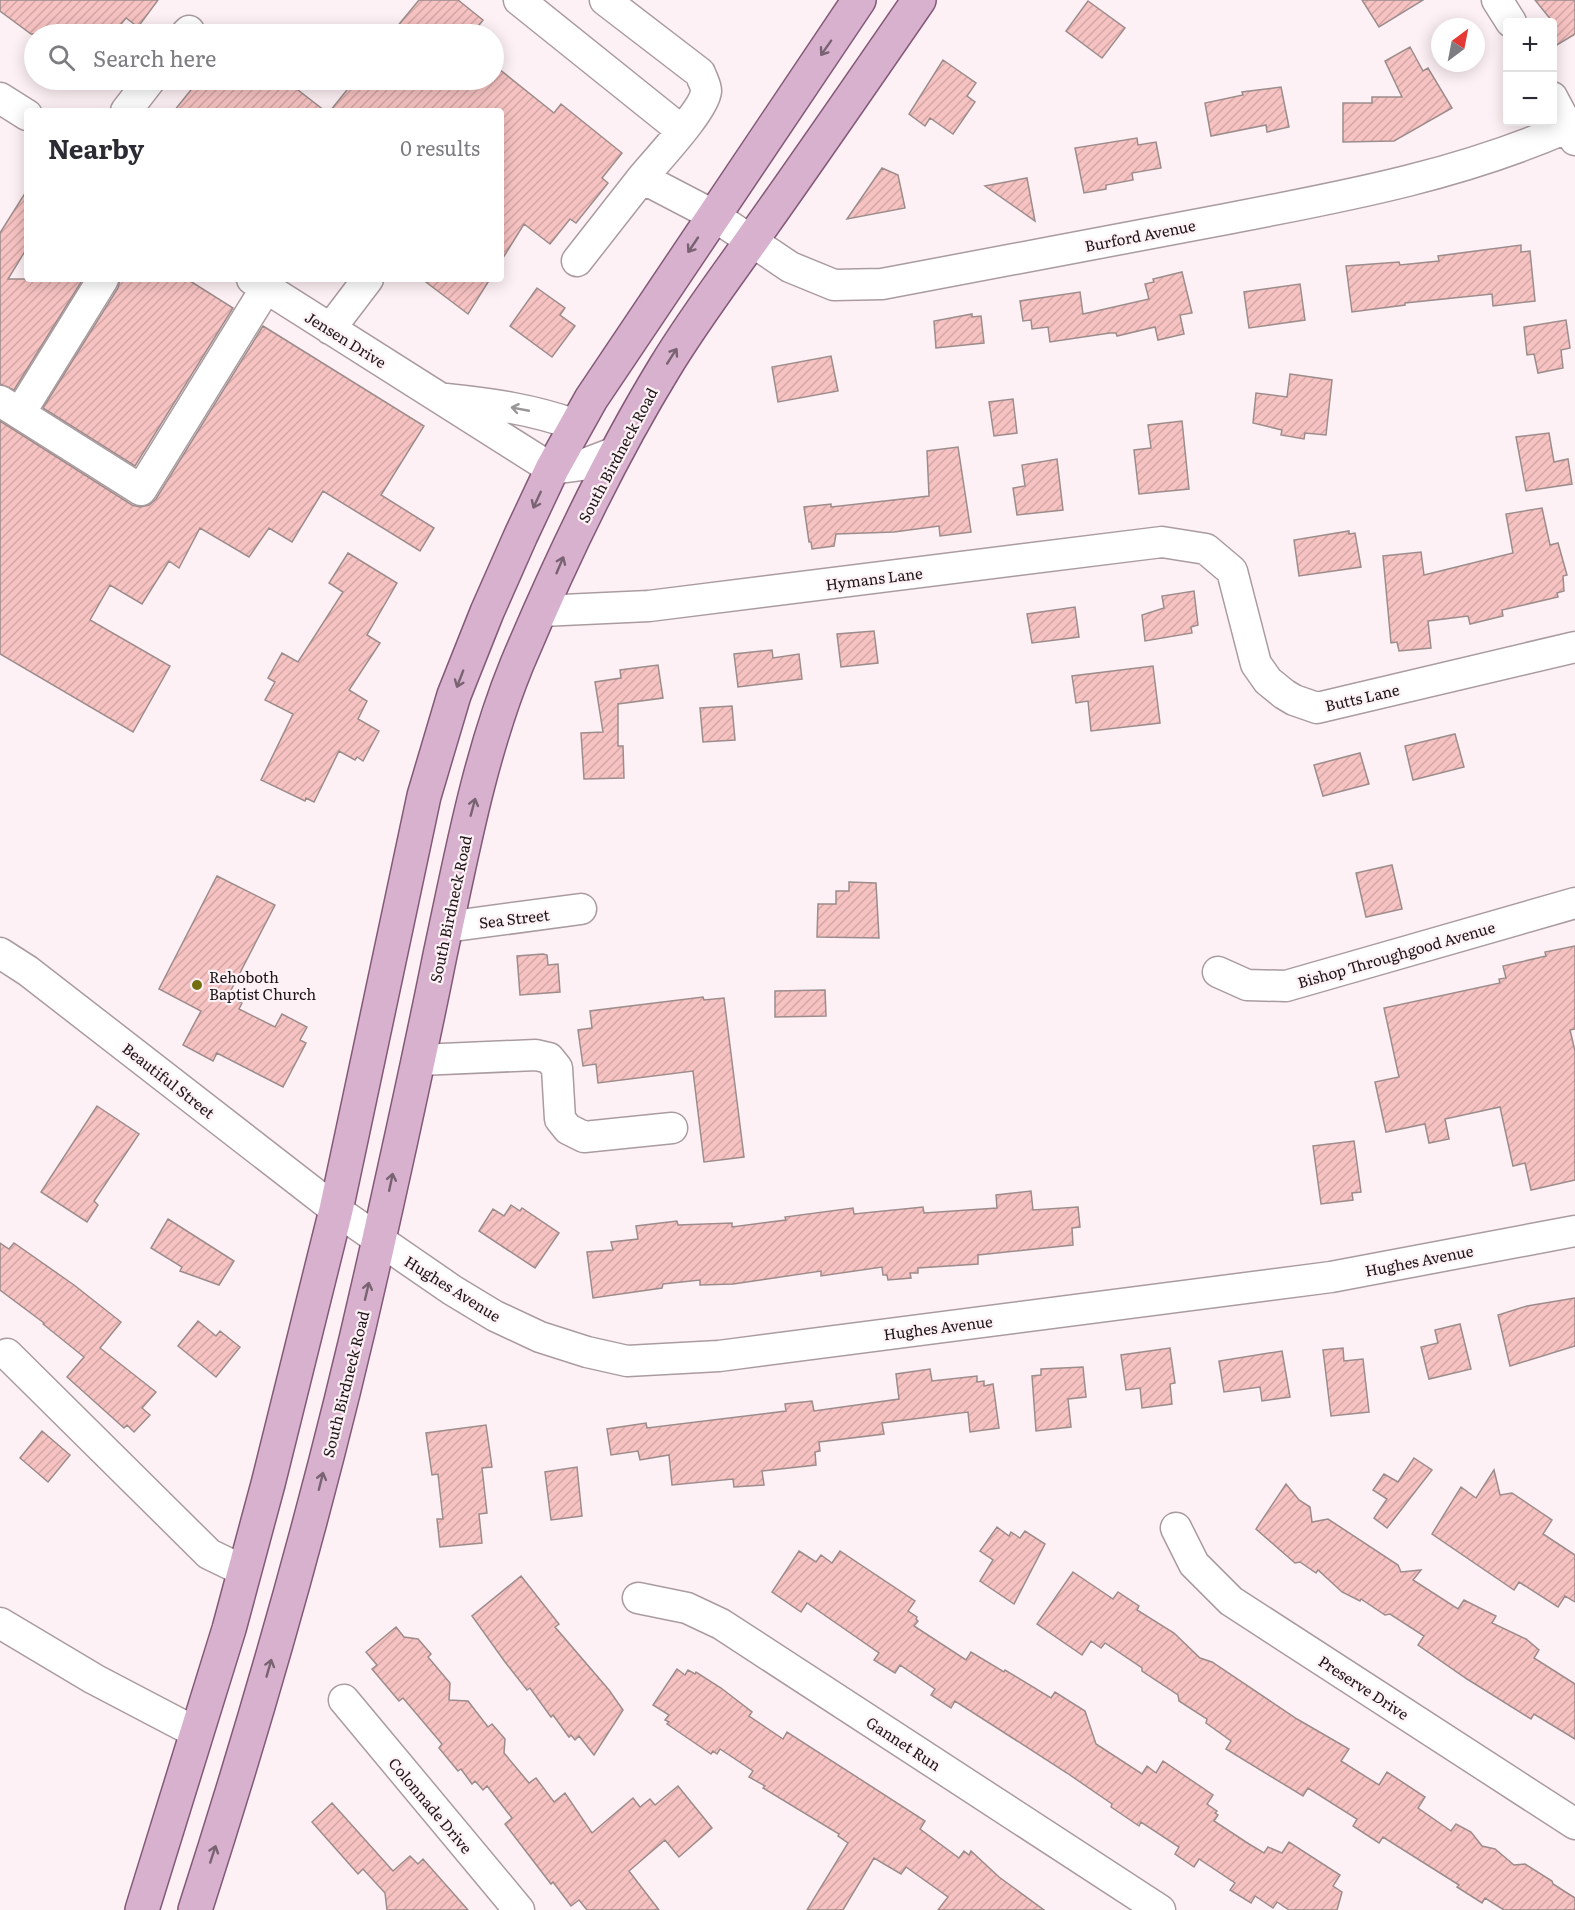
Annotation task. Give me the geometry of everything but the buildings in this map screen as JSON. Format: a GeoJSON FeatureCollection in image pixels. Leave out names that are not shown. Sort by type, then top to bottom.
{"type":"FeatureCollection","features":[{"type":"Feature","properties":{"kind":"main road"},"geometry":{"type":"LineString","coordinates":[[142,1910],[229,1629],[315,1297],[336,1210],[424,796],[454,695],[486,612],[552,469],[591,399],[859,0]]}},
{"type":"Feature","properties":{"kind":"main road","name":"South Birdneck Road"},"geometry":{"type":"LineString","coordinates":[[195,1910],[240,1769],[301,1557],[379,1240],[465,837],[491,743],[516,666],[563,559],[616,452],[666,364],[703,307],[751,242],[919,0]]}},
{"type":"Feature","properties":{"kind":"street"},"geometry":{"type":"LineString","coordinates":[[519,0],[681,130]]}},
{"type":"Feature","properties":{"kind":"street"},"geometry":{"type":"LineString","coordinates":[[577,261],[697,111],[706,93],[700,73],[606,0]]}},
{"type":"Feature","properties":{"kind":"street"},"geometry":{"type":"LineString","coordinates":[[1497,0],[1508,18]]}},
{"type":"Feature","properties":{"kind":"street"},"geometry":{"type":"LineString","coordinates":[[128,108],[142,90]]}},
{"type":"Feature","properties":{"kind":"street"},"geometry":{"type":"LineString","coordinates":[[0,98],[24,113]]}},
{"type":"Feature","properties":{"kind":"street"},"geometry":{"type":"LineString","coordinates":[[1557,105],[1573,130]]}},
{"type":"Feature","properties":{"kind":"street","name":"Burford Avenue"},"geometry":{"type":"LineString","coordinates":[[642,178],[713,215],[790,267],[834,285],[882,284],[1340,197],[1423,177],[1573,130]]}},
{"type":"Feature","properties":{"kind":"street"},"geometry":{"type":"LineString","coordinates":[[101,282],[10,407],[141,489],[259,284]]}},
{"type":"Feature","properties":{"kind":"street"},"geometry":{"type":"LineString","coordinates":[[330,329],[366,282]]}},
{"type":"Feature","properties":{"kind":"street","name":"Jensen Drive"},"geometry":{"type":"LineString","coordinates":[[259,284],[552,469]]}},
{"type":"Feature","properties":{"kind":"street","name":"Jensen Drive"},"geometry":{"type":"LineString","coordinates":[[440,398],[509,406],[544,414],[576,425]]}},
{"type":"Feature","properties":{"kind":"street"},"geometry":{"type":"LineString","coordinates":[[552,469],[582,465],[616,452]]}},
{"type":"Feature","properties":{"kind":"street","name":"Hymans Lane"},"geometry":{"type":"LineString","coordinates":[[541,611],[649,606],[1162,542],[1206,549]]}},
{"type":"Feature","properties":{"kind":"street","name":"Butts Lane"},"geometry":{"type":"LineString","coordinates":[[1206,549],[1232,571],[1256,664],[1268,681],[1284,694],[1317,708],[1575,647]]}},
{"type":"Feature","properties":{"kind":"street","name":"Bishop Throughgood Avenue"},"geometry":{"type":"LineString","coordinates":[[1218,972],[1247,985],[1286,986],[1575,903]]}},
{"type":"Feature","properties":{"kind":"street","name":"Sea Street"},"geometry":{"type":"LineString","coordinates":[[446,927],[581,909]]}},
{"type":"Feature","properties":{"kind":"street","name":"Beautiful Street"},"geometry":{"type":"LineString","coordinates":[[0,954],[28,971],[336,1210]]}},
{"type":"Feature","properties":{"kind":"street"},"geometry":{"type":"LineString","coordinates":[[419,1060],[542,1056],[549,1058],[557,1068],[560,1119],[568,1129],[584,1137],[672,1128]]}},
{"type":"Feature","properties":{"kind":"street","name":"Hughes Avenue"},"geometry":{"type":"LineString","coordinates":[[336,1210],[452,1290],[495,1316],[540,1337],[587,1352],[627,1361],[719,1356],[1331,1277],[1575,1231]]}},
{"type":"Feature","properties":{"kind":"street"},"geometry":{"type":"LineString","coordinates":[[7,1354],[209,1554],[244,1571]]}},
{"type":"Feature","properties":{"kind":"street","name":"Preserve Drive"},"geometry":{"type":"LineString","coordinates":[[1176,1528],[1194,1564],[1231,1601],[1575,1824]]}},
{"type":"Feature","properties":{"kind":"street","name":"Gannet Run"},"geometry":{"type":"LineString","coordinates":[[638,1598],[687,1608],[721,1624],[1160,1910]]}},
{"type":"Feature","properties":{"kind":"street"},"geometry":{"type":"LineString","coordinates":[[0,1623],[94,1679],[197,1733]]}},
{"type":"Feature","properties":{"kind":"street","name":"Colonnade Drive"},"geometry":{"type":"LineString","coordinates":[[344,1700],[519,1910]]}},
{"type":"Feature","properties":{"kind":"place","name":"Rehoboth Baptist Church"},"geometry":{"type":"Point","coordinates":[197,985]}}]}
